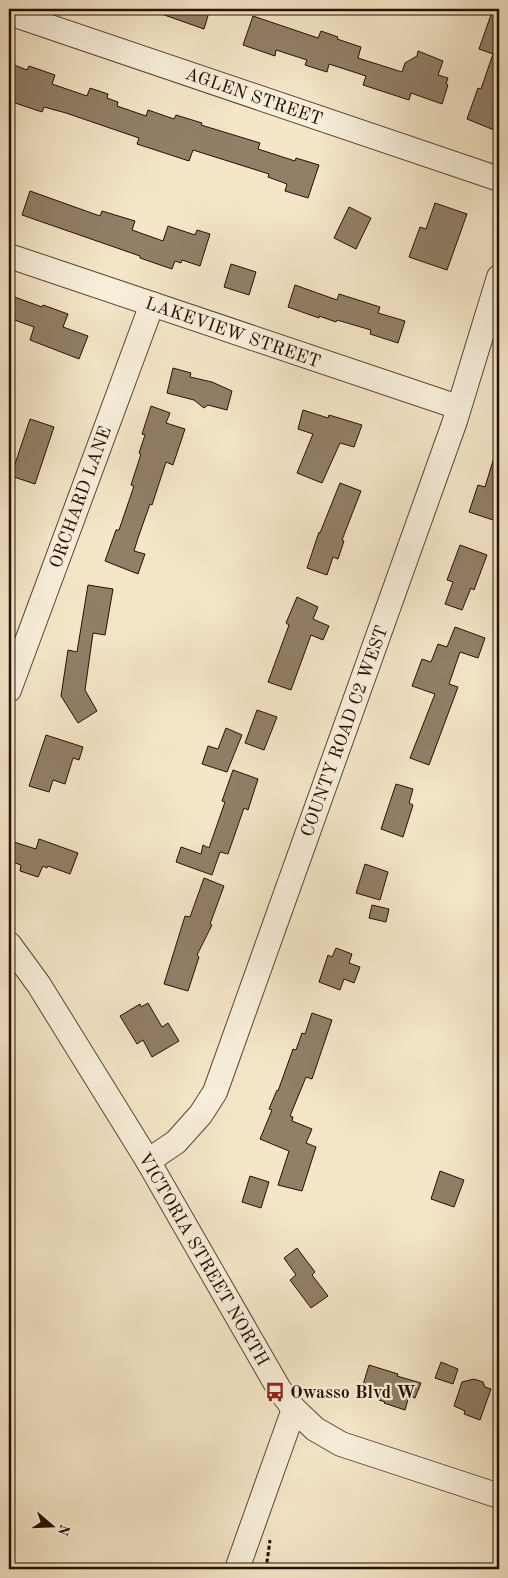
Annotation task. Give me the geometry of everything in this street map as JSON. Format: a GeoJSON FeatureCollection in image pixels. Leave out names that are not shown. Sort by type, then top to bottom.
{"type":"FeatureCollection","features":[{"type":"Feature","properties":{"kind":"street","name":"AGLEN STREET"},"geometry":{"type":"LineString","coordinates":[[9,13],[499,180]]}},
{"type":"Feature","properties":{"kind":"street","name":"LAKEVIEW STREET"},"geometry":{"type":"LineString","coordinates":[[9,256],[458,408]]}},
{"type":"Feature","properties":{"kind":"street","name":"COUNTY ROAD C2 WEST"},"geometry":{"type":"LineString","coordinates":[[148,1161],[176,1142],[201,1114],[214,1092],[455,421],[499,277]]}},
{"type":"Feature","properties":{"kind":"street","name":"ORCHARD LANE"},"geometry":{"type":"LineString","coordinates":[[9,690],[152,304]]}},
{"type":"Feature","properties":{"kind":"street","name":"VICTORIA STREET NORTH"},"geometry":{"type":"LineString","coordinates":[[9,944],[39,985],[148,1161],[294,1409],[315,1429],[341,1444],[499,1496]]}},
{"type":"Feature","properties":{"kind":"street"},"geometry":{"type":"LineString","coordinates":[[237,1569],[294,1409]]}},
{"type":"Feature","properties":{"kind":"building"},"geometry":{"type":"Polygon","coordinates":[[[154,9],[210,9],[204,29],[153,11],[154,9]]]}},
{"type":"Feature","properties":{"kind":"building"},"geometry":{"type":"Polygon","coordinates":[[[493,9],[499,9],[499,132],[467,119],[478,88],[481,89],[493,54],[479,49],[493,9]]]}},
{"type":"Feature","properties":{"kind":"building"},"geometry":{"type":"Polygon","coordinates":[[[253,16],[318,38],[321,31],[338,37],[337,39],[361,47],[358,58],[402,72],[405,63],[417,56],[418,51],[443,61],[438,75],[448,78],[446,84],[448,85],[442,104],[411,93],[409,100],[363,85],[366,76],[329,64],[327,72],[305,65],[307,60],[276,50],[275,56],[243,45],[253,16]]]}},
{"type":"Feature","properties":{"kind":"building"},"geometry":{"type":"Polygon","coordinates":[[[9,63],[27,70],[29,66],[55,75],[52,84],[87,96],[90,88],[108,94],[107,98],[118,102],[117,106],[146,116],[148,110],[174,119],[176,115],[202,123],[201,125],[260,143],[258,149],[295,161],[296,158],[319,165],[308,198],[285,191],[287,184],[268,177],[269,174],[193,150],[189,161],[137,144],[139,138],[66,113],[44,107],[42,112],[9,101],[9,63]]]}},
{"type":"Feature","properties":{"kind":"building"},"geometry":{"type":"Polygon","coordinates":[[[30,191],[100,216],[102,211],[135,221],[132,230],[163,241],[168,226],[195,235],[197,230],[210,234],[200,266],[182,260],[181,263],[175,261],[172,269],[22,215],[30,191]]]}},
{"type":"Feature","properties":{"kind":"building"},"geometry":{"type":"Polygon","coordinates":[[[435,203],[467,214],[447,270],[409,257],[420,227],[426,229],[435,203]]]}},
{"type":"Feature","properties":{"kind":"building"},"geometry":{"type":"Polygon","coordinates":[[[349,207],[371,218],[356,249],[334,238],[349,207]]]}},
{"type":"Feature","properties":{"kind":"building"},"geometry":{"type":"Polygon","coordinates":[[[231,264],[256,272],[249,295],[224,287],[231,264]]]}},
{"type":"Feature","properties":{"kind":"building"},"geometry":{"type":"Polygon","coordinates":[[[295,285],[337,300],[339,294],[380,307],[378,313],[405,321],[398,343],[370,334],[371,330],[337,320],[336,322],[319,316],[319,318],[288,307],[295,285]]]}},
{"type":"Feature","properties":{"kind":"building"},"geometry":{"type":"Polygon","coordinates":[[[9,295],[68,314],[63,327],[88,336],[79,359],[30,340],[34,327],[9,318],[9,295]]]}},
{"type":"Feature","properties":{"kind":"building"},"geometry":{"type":"Polygon","coordinates":[[[173,368],[191,373],[190,377],[212,382],[232,391],[227,410],[208,405],[204,408],[194,400],[167,393],[173,368]]]}},
{"type":"Feature","properties":{"kind":"building"},"geometry":{"type":"Polygon","coordinates":[[[151,406],[170,413],[166,423],[185,429],[173,465],[166,462],[152,505],[150,504],[138,538],[134,551],[145,554],[138,574],[105,561],[116,530],[119,530],[134,486],[131,485],[141,454],[139,453],[145,435],[142,434],[151,406]]]}},
{"type":"Feature","properties":{"kind":"building"},"geometry":{"type":"Polygon","coordinates":[[[303,410],[328,418],[329,415],[362,425],[354,447],[340,443],[322,483],[297,473],[313,434],[298,429],[303,410]]]}},
{"type":"Feature","properties":{"kind":"building"},"geometry":{"type":"Polygon","coordinates":[[[30,419],[54,427],[35,484],[11,476],[30,419]]]}},
{"type":"Feature","properties":{"kind":"building"},"geometry":{"type":"Polygon","coordinates":[[[496,451],[499,451],[499,522],[469,512],[478,485],[485,487],[496,451]]]}},
{"type":"Feature","properties":{"kind":"building"},"geometry":{"type":"Polygon","coordinates":[[[340,483],[361,491],[342,540],[344,541],[338,559],[333,557],[327,575],[307,568],[319,532],[340,483]]]}},
{"type":"Feature","properties":{"kind":"building"},"geometry":{"type":"Polygon","coordinates":[[[460,545],[487,555],[474,590],[471,588],[462,610],[445,604],[453,582],[447,580],[460,545]]]}},
{"type":"Feature","properties":{"kind":"building"},"geometry":{"type":"Polygon","coordinates":[[[88,585],[113,589],[105,635],[93,633],[85,690],[97,711],[78,723],[61,696],[68,650],[77,652],[88,585]]]}},
{"type":"Feature","properties":{"kind":"building"},"geometry":{"type":"Polygon","coordinates":[[[297,597],[318,607],[313,619],[329,626],[323,640],[311,635],[291,690],[268,682],[289,625],[286,623],[297,597]]]}},
{"type":"Feature","properties":{"kind":"building"},"geometry":{"type":"Polygon","coordinates":[[[455,627],[485,638],[478,658],[460,652],[449,684],[458,687],[429,765],[410,758],[435,694],[412,686],[422,659],[431,662],[438,644],[447,647],[455,627]]]}},
{"type":"Feature","properties":{"kind":"building"},"geometry":{"type":"Polygon","coordinates":[[[257,710],[277,717],[264,750],[245,743],[257,710]]]}},
{"type":"Feature","properties":{"kind":"building"},"geometry":{"type":"Polygon","coordinates":[[[226,728],[242,735],[227,772],[202,764],[208,746],[218,749],[226,728]]]}},
{"type":"Feature","properties":{"kind":"building"},"geometry":{"type":"Polygon","coordinates":[[[46,735],[83,747],[79,760],[73,758],[65,784],[53,780],[49,792],[29,786],[46,735]]]}},
{"type":"Feature","properties":{"kind":"building"},"geometry":{"type":"Polygon","coordinates":[[[233,770],[258,779],[248,810],[244,808],[228,854],[220,852],[212,875],[176,862],[181,847],[201,854],[203,845],[209,848],[225,802],[222,801],[233,770]]]}},
{"type":"Feature","properties":{"kind":"building"},"geometry":{"type":"Polygon","coordinates":[[[396,784],[413,789],[409,803],[413,805],[403,837],[381,829],[396,784]]]}},
{"type":"Feature","properties":{"kind":"building"},"geometry":{"type":"Polygon","coordinates":[[[39,839],[78,853],[70,874],[43,866],[38,877],[20,871],[21,865],[9,861],[14,842],[36,849],[39,839]]]}},
{"type":"Feature","properties":{"kind":"building"},"geometry":{"type":"Polygon","coordinates":[[[365,864],[388,872],[380,900],[356,893],[365,864]]]}},
{"type":"Feature","properties":{"kind":"building"},"geometry":{"type":"Polygon","coordinates":[[[204,878],[224,886],[210,924],[212,925],[197,955],[199,957],[188,991],[164,984],[185,916],[190,917],[204,878]]]}},
{"type":"Feature","properties":{"kind":"building"},"geometry":{"type":"Polygon","coordinates":[[[372,905],[389,909],[386,922],[369,918],[372,905]]]}},
{"type":"Feature","properties":{"kind":"building"},"geometry":{"type":"Polygon","coordinates":[[[336,948],[352,954],[349,963],[360,967],[354,983],[344,979],[340,990],[319,982],[328,955],[332,957],[336,948]]]}},
{"type":"Feature","properties":{"kind":"building"},"geometry":{"type":"Polygon","coordinates":[[[148,1003],[162,1027],[168,1023],[179,1041],[152,1057],[143,1040],[137,1044],[120,1016],[140,1004],[141,1007],[148,1003]]]}},
{"type":"Feature","properties":{"kind":"building"},"geometry":{"type":"Polygon","coordinates":[[[312,1013],[332,1020],[312,1079],[306,1077],[290,1116],[293,1117],[292,1121],[312,1129],[306,1143],[316,1147],[302,1191],[278,1185],[289,1151],[260,1139],[272,1110],[269,1109],[278,1091],[293,1049],[296,1050],[302,1033],[305,1034],[312,1013]]]}},
{"type":"Feature","properties":{"kind":"building"},"geometry":{"type":"Polygon","coordinates":[[[440,1171],[464,1180],[454,1207],[431,1199],[440,1171]]]}},
{"type":"Feature","properties":{"kind":"building"},"geometry":{"type":"Polygon","coordinates":[[[250,1176],[269,1182],[261,1208],[242,1202],[250,1176]]]}},
{"type":"Feature","properties":{"kind":"building"},"geometry":{"type":"Polygon","coordinates":[[[297,1248],[315,1272],[312,1275],[328,1296],[311,1308],[290,1280],[296,1275],[284,1258],[297,1248]]]}},
{"type":"Feature","properties":{"kind":"building"},"geometry":{"type":"Polygon","coordinates":[[[441,1362],[458,1369],[453,1384],[435,1378],[441,1362]]]}},
{"type":"Feature","properties":{"kind":"building"},"geometry":{"type":"Polygon","coordinates":[[[369,1365],[421,1383],[415,1398],[409,1396],[405,1410],[384,1403],[379,1400],[381,1394],[362,1388],[369,1365]]]}},
{"type":"Feature","properties":{"kind":"building"},"geometry":{"type":"Polygon","coordinates":[[[474,1379],[483,1382],[485,1387],[491,1389],[480,1420],[464,1414],[465,1411],[454,1406],[462,1382],[474,1379]]]}},
{"type":"Feature","properties":{"kind":"place","name":"Owasso Blvd W"},"geometry":{"type":"Point","coordinates":[275,1392]}}]}
